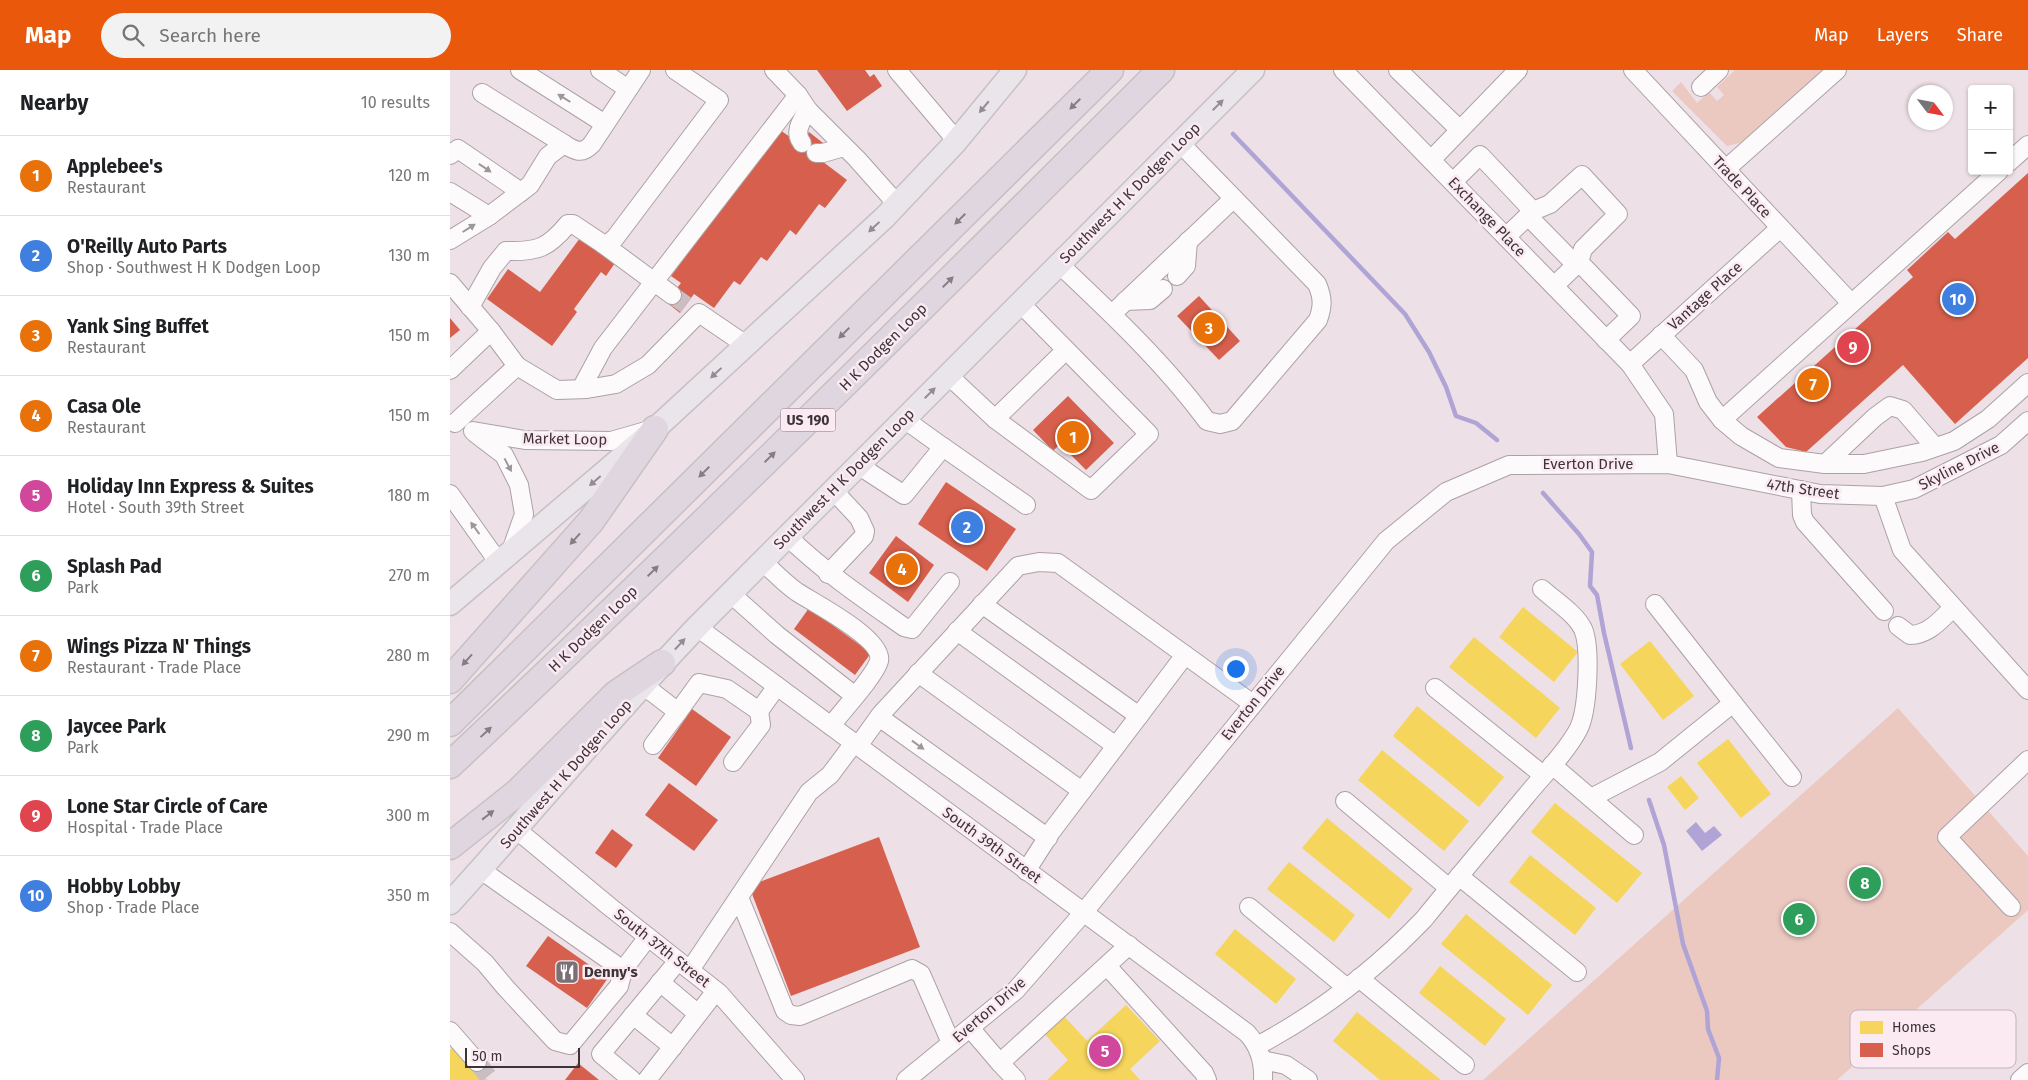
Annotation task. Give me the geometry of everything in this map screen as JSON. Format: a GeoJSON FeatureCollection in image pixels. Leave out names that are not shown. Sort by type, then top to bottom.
{"type":"FeatureCollection","features":[{"type":"Feature","properties":{"kind":"highway","name":"US 190"},"geometry":{"type":"LineString","coordinates":[[450,723],[1110,70]]}},
{"type":"Feature","properties":{"kind":"highway","name":"H K Dodgen Loop"},"geometry":{"type":"LineString","coordinates":[[450,765],[579,643],[889,341],[1161,70]]}},
{"type":"Feature","properties":{"kind":"highway"},"geometry":{"type":"LineString","coordinates":[[450,680],[590,521],[655,429]]}},
{"type":"Feature","properties":{"kind":"highway"},"geometry":{"type":"LineString","coordinates":[[450,846],[518,792],[616,694],[662,663]]}},
{"type":"Feature","properties":{"kind":"main road"},"geometry":{"type":"LineString","coordinates":[[453,595],[505,558],[655,429],[897,204],[956,140],[1015,70]]}},
{"type":"Feature","properties":{"kind":"main road","name":"Southwest H K Dodgen Loop"},"geometry":{"type":"LineString","coordinates":[[450,903],[517,830],[662,663],[1253,70]]}},
{"type":"Feature","properties":{"kind":"street"},"geometry":{"type":"LineString","coordinates":[[520,70],[606,124]]}},
{"type":"Feature","properties":{"kind":"street"},"geometry":{"type":"LineString","coordinates":[[600,70],[628,89]]}},
{"type":"Feature","properties":{"kind":"street"},"geometry":{"type":"LineString","coordinates":[[482,93],[576,152],[586,150],[606,124],[641,70]]}},
{"type":"Feature","properties":{"kind":"street"},"geometry":{"type":"LineString","coordinates":[[603,244],[609,243],[615,238],[719,100],[675,70]]}},
{"type":"Feature","properties":{"kind":"street"},"geometry":{"type":"LineString","coordinates":[[774,70],[798,95],[808,110],[897,204]]}},
{"type":"Feature","properties":{"kind":"street"},"geometry":{"type":"LineString","coordinates":[[897,70],[956,140]]}},
{"type":"Feature","properties":{"kind":"street","name":"Exchange Place"},"geometry":{"type":"LineString","coordinates":[[1343,70],[1630,364]]}},
{"type":"Feature","properties":{"kind":"street"},"geometry":{"type":"LineString","coordinates":[[1398,70],[1460,130]]}},
{"type":"Feature","properties":{"kind":"street"},"geometry":{"type":"LineString","coordinates":[[1431,160],[1518,70]]}},
{"type":"Feature","properties":{"kind":"street","name":"Trade Place"},"geometry":{"type":"LineString","coordinates":[[1633,70],[1851,303]]}},
{"type":"Feature","properties":{"kind":"street"},"geometry":{"type":"LineString","coordinates":[[1701,87],[1719,70]]}},
{"type":"Feature","properties":{"kind":"street"},"geometry":{"type":"LineString","coordinates":[[1726,169],[1837,70]]}},
{"type":"Feature","properties":{"kind":"street"},"geometry":{"type":"LineString","coordinates":[[581,389],[603,348],[798,95]]}},
{"type":"Feature","properties":{"kind":"street"},"geometry":{"type":"LineString","coordinates":[[808,110],[798,128],[798,138],[809,148],[823,153],[844,147]]}},
{"type":"Feature","properties":{"kind":"street"},"geometry":{"type":"LineString","coordinates":[[1059,264],[1112,314],[1193,402],[1207,422],[1220,424],[1232,421],[1318,320],[1323,296],[1317,284],[1180,143]]}},
{"type":"Feature","properties":{"kind":"street"},"geometry":{"type":"LineString","coordinates":[[450,240],[489,216],[530,185],[548,156],[564,144]]}},
{"type":"Feature","properties":{"kind":"street"},"geometry":{"type":"LineString","coordinates":[[2013,158],[2028,145]]}},
{"type":"Feature","properties":{"kind":"street"},"geometry":{"type":"LineString","coordinates":[[450,155],[458,149],[520,192]]}},
{"type":"Feature","properties":{"kind":"street"},"geometry":{"type":"LineString","coordinates":[[1453,182],[1480,155],[1530,213],[1631,316],[1606,340]]}},
{"type":"Feature","properties":{"kind":"street"},"geometry":{"type":"LineString","coordinates":[[1722,420],[1995,175]]}},
{"type":"Feature","properties":{"kind":"street"},"geometry":{"type":"LineString","coordinates":[[1506,237],[1530,213],[1550,204],[1582,176],[1618,214],[1583,249],[1578,264],[1554,286]]}},
{"type":"Feature","properties":{"kind":"street"},"geometry":{"type":"LineString","coordinates":[[450,192],[489,216]]}},
{"type":"Feature","properties":{"kind":"street"},"geometry":{"type":"LineString","coordinates":[[1112,314],[1233,199]]}},
{"type":"Feature","properties":{"kind":"street"},"geometry":{"type":"LineString","coordinates":[[470,307],[492,268],[506,251],[524,251],[550,244],[568,224],[573,224],[746,345]]}},
{"type":"Feature","properties":{"kind":"street","name":"Vantage Place"},"geometry":{"type":"LineString","coordinates":[[1630,364],[1780,228]]}},
{"type":"Feature","properties":{"kind":"street"},"geometry":{"type":"LineString","coordinates":[[1177,276],[1186,266],[1188,240]]}},
{"type":"Feature","properties":{"kind":"street"},"geometry":{"type":"LineString","coordinates":[[450,283],[491,331],[517,366],[557,390],[616,384],[648,365],[686,304]]}},
{"type":"Feature","properties":{"kind":"street"},"geometry":{"type":"LineString","coordinates":[[1125,301],[1150,300],[1163,289]]}},
{"type":"Feature","properties":{"kind":"street"},"geometry":{"type":"LineString","coordinates":[[948,375],[995,419],[1091,490],[1149,434],[1020,303]]}},
{"type":"Feature","properties":{"kind":"street"},"geometry":{"type":"LineString","coordinates":[[450,370],[491,331]]}},
{"type":"Feature","properties":{"kind":"street"},"geometry":{"type":"LineString","coordinates":[[1661,335],[1694,370],[1708,402],[1722,420],[1741,436],[1779,458],[1825,464],[1864,464],[1935,447],[1954,441],[1988,419],[2028,383]]}},
{"type":"Feature","properties":{"kind":"street"},"geometry":{"type":"LineString","coordinates":[[995,419],[1066,350]]}},
{"type":"Feature","properties":{"kind":"street"},"geometry":{"type":"LineString","coordinates":[[1630,364],[1664,414],[1668,464]]}},
{"type":"Feature","properties":{"kind":"street"},"geometry":{"type":"LineString","coordinates":[[452,422],[517,366]]}},
{"type":"Feature","properties":{"kind":"street"},"geometry":{"type":"LineString","coordinates":[[1825,464],[1875,416],[1890,406],[1903,410],[1935,447]]}},
{"type":"Feature","properties":{"kind":"street"},"geometry":{"type":"LineString","coordinates":[[904,419],[1026,505]]}},
{"type":"Feature","properties":{"kind":"street","name":"Market Loop"},"geometry":{"type":"LineString","coordinates":[[452,422],[473,432],[504,456],[519,485],[524,514],[505,558]]}},
{"type":"Feature","properties":{"kind":"street","name":"Skyline Drive"},"geometry":{"type":"LineString","coordinates":[[1883,496],[1914,490],[2001,446],[2028,422]]}},
{"type":"Feature","properties":{"kind":"street","name":"Market Loop"},"geometry":{"type":"LineString","coordinates":[[473,432],[525,440],[611,441],[655,429]]}},
{"type":"Feature","properties":{"kind":"street"},"geometry":{"type":"LineString","coordinates":[[858,465],[904,495],[943,447]]}},
{"type":"Feature","properties":{"kind":"street","name":"Everton Drive"},"geometry":{"type":"LineString","coordinates":[[906,1080],[1016,990],[1084,912],[1386,541],[1446,492],[1509,464],[1668,464]]}},
{"type":"Feature","properties":{"kind":"street","name":"47th Street"},"geometry":{"type":"LineString","coordinates":[[1668,464],[1820,494],[1883,496]]}},
{"type":"Feature","properties":{"kind":"street"},"geometry":{"type":"LineString","coordinates":[[828,574],[864,536],[865,531],[859,518],[833,490]]}},
{"type":"Feature","properties":{"kind":"street"},"geometry":{"type":"LineString","coordinates":[[1801,490],[1802,515],[1805,522],[1884,611]]}},
{"type":"Feature","properties":{"kind":"street"},"geometry":{"type":"LineString","coordinates":[[450,494],[505,558]]}},
{"type":"Feature","properties":{"kind":"street"},"geometry":{"type":"LineString","coordinates":[[1883,496],[1902,550],[2028,690]]}},
{"type":"Feature","properties":{"kind":"street"},"geometry":{"type":"LineString","coordinates":[[787,536],[828,574],[904,627],[912,629],[950,582]]}},
{"type":"Feature","properties":{"kind":"street"},"geometry":{"type":"LineString","coordinates":[[762,561],[795,591],[858,631],[878,650],[879,660],[872,675],[830,726]]}},
{"type":"Feature","properties":{"kind":"street"},"geometry":{"type":"LineString","coordinates":[[632,1080],[601,1054],[660,982],[684,965],[739,897],[810,792],[830,775],[918,673],[1018,566],[1039,562],[1058,563],[1253,704]]}},
{"type":"Feature","properties":{"kind":"street"},"geometry":{"type":"LineString","coordinates":[[1260,1053],[1353,983],[1405,939],[1574,736],[1584,715],[1586,698],[1586,641],[1583,629],[1576,619],[1542,589]]}},
{"type":"Feature","properties":{"kind":"street"},"geometry":{"type":"LineString","coordinates":[[730,593],[777,635],[855,696]]}},
{"type":"Feature","properties":{"kind":"street"},"geometry":{"type":"LineString","coordinates":[[982,604],[1139,716]]}},
{"type":"Feature","properties":{"kind":"street"},"geometry":{"type":"LineString","coordinates":[[1655,604],[1792,777]]}},
{"type":"Feature","properties":{"kind":"street"},"geometry":{"type":"LineString","coordinates":[[1898,626],[1910,635],[1921,634],[1932,628],[1954,608]]}},
{"type":"Feature","properties":{"kind":"street","name":"South 39th Street"},"geometry":{"type":"LineString","coordinates":[[697,627],[1247,1033],[1260,1053]]}},
{"type":"Feature","properties":{"kind":"street"},"geometry":{"type":"LineString","coordinates":[[957,631],[1116,746]]}},
{"type":"Feature","properties":{"kind":"street"},"geometry":{"type":"LineString","coordinates":[[1026,871],[1082,791],[1185,655]]}},
{"type":"Feature","properties":{"kind":"street"},"geometry":{"type":"LineString","coordinates":[[918,673],[1082,791]]}},
{"type":"Feature","properties":{"kind":"street"},"geometry":{"type":"LineString","coordinates":[[653,745],[699,683],[727,689],[759,712]]}},
{"type":"Feature","properties":{"kind":"street"},"geometry":{"type":"LineString","coordinates":[[643,685],[678,712]]}},
{"type":"Feature","properties":{"kind":"street"},"geometry":{"type":"LineString","coordinates":[[733,762],[761,725],[759,712],[777,686]]}},
{"type":"Feature","properties":{"kind":"street"},"geometry":{"type":"LineString","coordinates":[[1435,688],[1547,770],[1591,798],[1634,835]]}},
{"type":"Feature","properties":{"kind":"street"},"geometry":{"type":"LineString","coordinates":[[1591,798],[1660,762],[1733,703]]}},
{"type":"Feature","properties":{"kind":"street"},"geometry":{"type":"LineString","coordinates":[[879,717],[1048,838]]}},
{"type":"Feature","properties":{"kind":"street"},"geometry":{"type":"LineString","coordinates":[[2011,907],[1947,838],[2028,760]]}},
{"type":"Feature","properties":{"kind":"street"},"geometry":{"type":"LineString","coordinates":[[1345,801],[1577,972]]}},
{"type":"Feature","properties":{"kind":"street","name":"South 37th Street"},"geometry":{"type":"LineString","coordinates":[[517,830],[716,990],[795,1080]]}},
{"type":"Feature","properties":{"kind":"street"},"geometry":{"type":"LineString","coordinates":[[481,870],[623,970]]}},
{"type":"Feature","properties":{"kind":"street"},"geometry":{"type":"LineString","coordinates":[[739,897],[786,1011],[791,1015],[800,1016],[912,969],[921,974],[951,1043]]}},
{"type":"Feature","properties":{"kind":"street"},"geometry":{"type":"LineString","coordinates":[[1249,908],[1465,1066]]}},
{"type":"Feature","properties":{"kind":"street"},"geometry":{"type":"LineString","coordinates":[[450,932],[485,963],[556,1041],[570,1045],[619,986],[623,970],[648,937]]}},
{"type":"Feature","properties":{"kind":"street"},"geometry":{"type":"LineString","coordinates":[[1000,1063],[1129,945]]}},
{"type":"Feature","properties":{"kind":"street"},"geometry":{"type":"LineString","coordinates":[[1107,966],[1204,1073],[1207,1080]]}},
{"type":"Feature","properties":{"kind":"street"},"geometry":{"type":"LineString","coordinates":[[660,982],[698,1014]]}},
{"type":"Feature","properties":{"kind":"street"},"geometry":{"type":"LineString","coordinates":[[647,1080],[716,990]]}},
{"type":"Feature","properties":{"kind":"street"},"geometry":{"type":"LineString","coordinates":[[633,1015],[673,1047]]}},
{"type":"Feature","properties":{"kind":"street"},"geometry":{"type":"LineString","coordinates":[[970,1028],[1016,1080]]}},
{"type":"Feature","properties":{"kind":"street"},"geometry":{"type":"LineString","coordinates":[[450,1031],[477,1062]]}},
{"type":"Feature","properties":{"kind":"street"},"geometry":{"type":"LineString","coordinates":[[1260,1053],[1263,1080]]}},
{"type":"Feature","properties":{"kind":"street"},"geometry":{"type":"LineString","coordinates":[[1260,1053],[1286,1065],[1308,1080]]}},
{"type":"Feature","properties":{"kind":"street"},"geometry":{"type":"LineString","coordinates":[[2020,1080],[2028,1073]]}},
{"type":"Feature","properties":{"kind":"shaded area"},"geometry":{"type":"Polygon","coordinates":[[[1735,70],[1825,70],[1740,143],[1727,146],[1672,91],[1681,82],[1697,103],[1709,92],[1717,101],[1724,95],[1717,87],[1735,70]]]}},
{"type":"Feature","properties":{"kind":"shaded area"},"geometry":{"type":"Polygon","coordinates":[[[1898,708],[2028,856],[2028,910],[1916,1010],[1850,1010],[1850,1068],[1837,1080],[1483,1080],[1898,708]]]}},
{"type":"Feature","properties":{"kind":"shaded area"},"geometry":{"type":"Polygon","coordinates":[[[1696,822],[1705,833],[1714,826],[1722,835],[1702,851],[1686,831],[1696,822]]]}},
{"type":"Feature","properties":{"kind":"building: Homes"},"geometry":{"type":"Polygon","coordinates":[[[1523,607],[1578,652],[1554,682],[1499,637],[1523,607]]]}},
{"type":"Feature","properties":{"kind":"building: Homes"},"geometry":{"type":"Polygon","coordinates":[[[1474,637],[1560,708],[1536,738],[1449,667],[1474,637]]]}},
{"type":"Feature","properties":{"kind":"building: Homes"},"geometry":{"type":"Polygon","coordinates":[[[1650,641],[1694,696],[1663,720],[1620,664],[1650,641]]]}},
{"type":"Feature","properties":{"kind":"building: Homes"},"geometry":{"type":"Polygon","coordinates":[[[1417,706],[1504,777],[1479,807],[1393,736],[1417,706]]]}},
{"type":"Feature","properties":{"kind":"building: Homes"},"geometry":{"type":"Polygon","coordinates":[[[1728,739],[1771,794],[1741,818],[1697,763],[1728,739]]]}},
{"type":"Feature","properties":{"kind":"building: Homes"},"geometry":{"type":"Polygon","coordinates":[[[1382,750],[1469,821],[1444,851],[1358,780],[1382,750]]]}},
{"type":"Feature","properties":{"kind":"building: Homes"},"geometry":{"type":"Polygon","coordinates":[[[1681,776],[1699,798],[1685,810],[1667,787],[1681,776]]]}},
{"type":"Feature","properties":{"kind":"building: Homes"},"geometry":{"type":"Polygon","coordinates":[[[1555,803],[1642,873],[1617,903],[1531,832],[1555,803]]]}},
{"type":"Feature","properties":{"kind":"building: Homes"},"geometry":{"type":"Polygon","coordinates":[[[1327,818],[1413,889],[1389,919],[1302,848],[1327,818]]]}},
{"type":"Feature","properties":{"kind":"building: Homes"},"geometry":{"type":"Polygon","coordinates":[[[1530,855],[1596,908],[1575,935],[1509,882],[1530,855]]]}},
{"type":"Feature","properties":{"kind":"building: Homes"},"geometry":{"type":"Polygon","coordinates":[[[1289,862],[1355,915],[1334,942],[1267,889],[1289,862]]]}},
{"type":"Feature","properties":{"kind":"building: Homes"},"geometry":{"type":"Polygon","coordinates":[[[1466,914],[1552,985],[1528,1015],[1441,944],[1466,914]]]}},
{"type":"Feature","properties":{"kind":"building: Homes"},"geometry":{"type":"Polygon","coordinates":[[[1235,929],[1296,979],[1276,1004],[1215,954],[1235,929]]]}},
{"type":"Feature","properties":{"kind":"building: Homes"},"geometry":{"type":"Polygon","coordinates":[[[1440,966],[1506,1019],[1485,1046],[1419,993],[1440,966]]]}},
{"type":"Feature","properties":{"kind":"building: Homes"},"geometry":{"type":"Polygon","coordinates":[[[1126,1005],[1160,1041],[1130,1069],[1140,1080],[1047,1080],[1068,1060],[1042,1031],[1061,1013],[1087,1041],[1126,1005]]]}},
{"type":"Feature","properties":{"kind":"building: Homes"},"geometry":{"type":"Polygon","coordinates":[[[1357,1012],[1441,1080],[1380,1080],[1333,1041],[1357,1012]]]}},
{"type":"Feature","properties":{"kind":"building: Homes"},"geometry":{"type":"Polygon","coordinates":[[[452,1048],[457,1052],[459,1049],[478,1073],[488,1080],[450,1080],[450,1050],[452,1048]]]}},
{"type":"Feature","properties":{"kind":"building: Shops"},"geometry":{"type":"Polygon","coordinates":[[[817,70],[865,70],[870,77],[874,74],[882,86],[847,111],[817,70]]]}},
{"type":"Feature","properties":{"kind":"building: Shops"},"geometry":{"type":"Polygon","coordinates":[[[780,130],[800,144],[809,132],[823,143],[814,155],[847,180],[825,208],[819,204],[796,235],[790,230],[767,261],[761,257],[740,285],[734,281],[714,308],[694,294],[680,313],[666,302],[681,283],[671,276],[780,130]]]}},
{"type":"Feature","properties":{"kind":"building: Shops"},"geometry":{"type":"Polygon","coordinates":[[[2028,173],[2028,358],[1955,424],[1903,365],[1806,452],[1786,447],[1757,417],[1913,277],[1907,270],[1948,232],[1955,239],[2028,173]]]}},
{"type":"Feature","properties":{"kind":"building: Shops"},"geometry":{"type":"Polygon","coordinates":[[[580,238],[615,263],[606,276],[601,272],[574,309],[577,312],[552,346],[487,299],[508,269],[540,292],[580,238]]]}},
{"type":"Feature","properties":{"kind":"building: Shops"},"geometry":{"type":"Polygon","coordinates":[[[1199,296],[1240,341],[1219,360],[1177,316],[1199,296]]]}},
{"type":"Feature","properties":{"kind":"building: Shops"},"geometry":{"type":"Polygon","coordinates":[[[450,318],[460,330],[450,338],[450,318]]]}},
{"type":"Feature","properties":{"kind":"building: Shops"},"geometry":{"type":"Polygon","coordinates":[[[1068,396],[1114,443],[1086,470],[1060,444],[1053,451],[1033,430],[1068,396]]]}},
{"type":"Feature","properties":{"kind":"building: Shops"},"geometry":{"type":"Polygon","coordinates":[[[946,482],[1016,529],[987,571],[918,524],[946,482]]]}},
{"type":"Feature","properties":{"kind":"building: Shops"},"geometry":{"type":"Polygon","coordinates":[[[896,536],[934,565],[908,602],[869,573],[896,536]]]}},
{"type":"Feature","properties":{"kind":"building: Shops"},"geometry":{"type":"Polygon","coordinates":[[[809,608],[871,653],[855,675],[794,629],[809,608]]]}},
{"type":"Feature","properties":{"kind":"building: Shops"},"geometry":{"type":"Polygon","coordinates":[[[692,709],[731,737],[696,786],[658,758],[692,709]]]}},
{"type":"Feature","properties":{"kind":"building: Shops"},"geometry":{"type":"Polygon","coordinates":[[[669,783],[718,820],[694,851],[645,815],[669,783]]]}},
{"type":"Feature","properties":{"kind":"building: Shops"},"geometry":{"type":"Polygon","coordinates":[[[612,829],[633,845],[616,868],[595,853],[612,829]]]}},
{"type":"Feature","properties":{"kind":"building: Shops"},"geometry":{"type":"Polygon","coordinates":[[[879,837],[920,947],[791,996],[749,886],[879,837]]]}},
{"type":"Feature","properties":{"kind":"building: Shops","name":"Denny's"},"geometry":{"type":"Polygon","coordinates":[[[548,936],[608,978],[587,1008],[526,966],[548,936]]]}},
{"type":"Feature","properties":{"kind":"building: Shops"},"geometry":{"type":"Polygon","coordinates":[[[578,1063],[599,1080],[565,1080],[578,1063]]]}},
{"type":"Feature","properties":{"kind":"waterway"},"geometry":{"type":"LineString","coordinates":[[1233,134],[1405,314],[1429,352],[1446,387],[1456,416],[1476,423],[1497,440]]}},
{"type":"Feature","properties":{"kind":"waterway"},"geometry":{"type":"LineString","coordinates":[[1543,493],[1592,552],[1590,586],[1597,595],[1631,748]]}},
{"type":"Feature","properties":{"kind":"waterway"},"geometry":{"type":"LineString","coordinates":[[1649,800],[1664,845],[1683,944],[1707,1011],[1708,1029],[1719,1058],[1717,1080]]}},
{"type":"Feature","properties":{"kind":"tunnel"},"geometry":{"type":"LineString","coordinates":[[672,295],[686,305]]}},
{"type":"Feature","properties":{"kind":"tunnel"},"geometry":{"type":"LineString","coordinates":[[477,1062],[491,1080]]}},
{"type":"Feature","properties":{"kind":"place","name":"Hobby Lobby"},"geometry":{"type":"Point","coordinates":[1958,299]}},
{"type":"Feature","properties":{"kind":"place","name":"Yank Sing Buffet"},"geometry":{"type":"Point","coordinates":[1209,328]}},
{"type":"Feature","properties":{"kind":"place","name":"Lone Star Circle of Care"},"geometry":{"type":"Point","coordinates":[1853,347]}},
{"type":"Feature","properties":{"kind":"place","name":"Wings Pizza N' Things"},"geometry":{"type":"Point","coordinates":[1813,384]}},
{"type":"Feature","properties":{"kind":"place","name":"Applebee's"},"geometry":{"type":"Point","coordinates":[1073,437]}},
{"type":"Feature","properties":{"kind":"place","name":"O'Reilly Auto Parts"},"geometry":{"type":"Point","coordinates":[967,527]}},
{"type":"Feature","properties":{"kind":"place","name":"Casa Ole"},"geometry":{"type":"Point","coordinates":[902,569]}},
{"type":"Feature","properties":{"kind":"place","name":"Jaycee Park"},"geometry":{"type":"Point","coordinates":[1865,883]}},
{"type":"Feature","properties":{"kind":"place","name":"Splash Pad"},"geometry":{"type":"Point","coordinates":[1799,919]}},
{"type":"Feature","properties":{"kind":"place","name":"Denny's"},"geometry":{"type":"Point","coordinates":[567,972]}},
{"type":"Feature","properties":{"kind":"place","name":"Holiday Inn Express & Suites"},"geometry":{"type":"Point","coordinates":[1105,1051]}}]}
